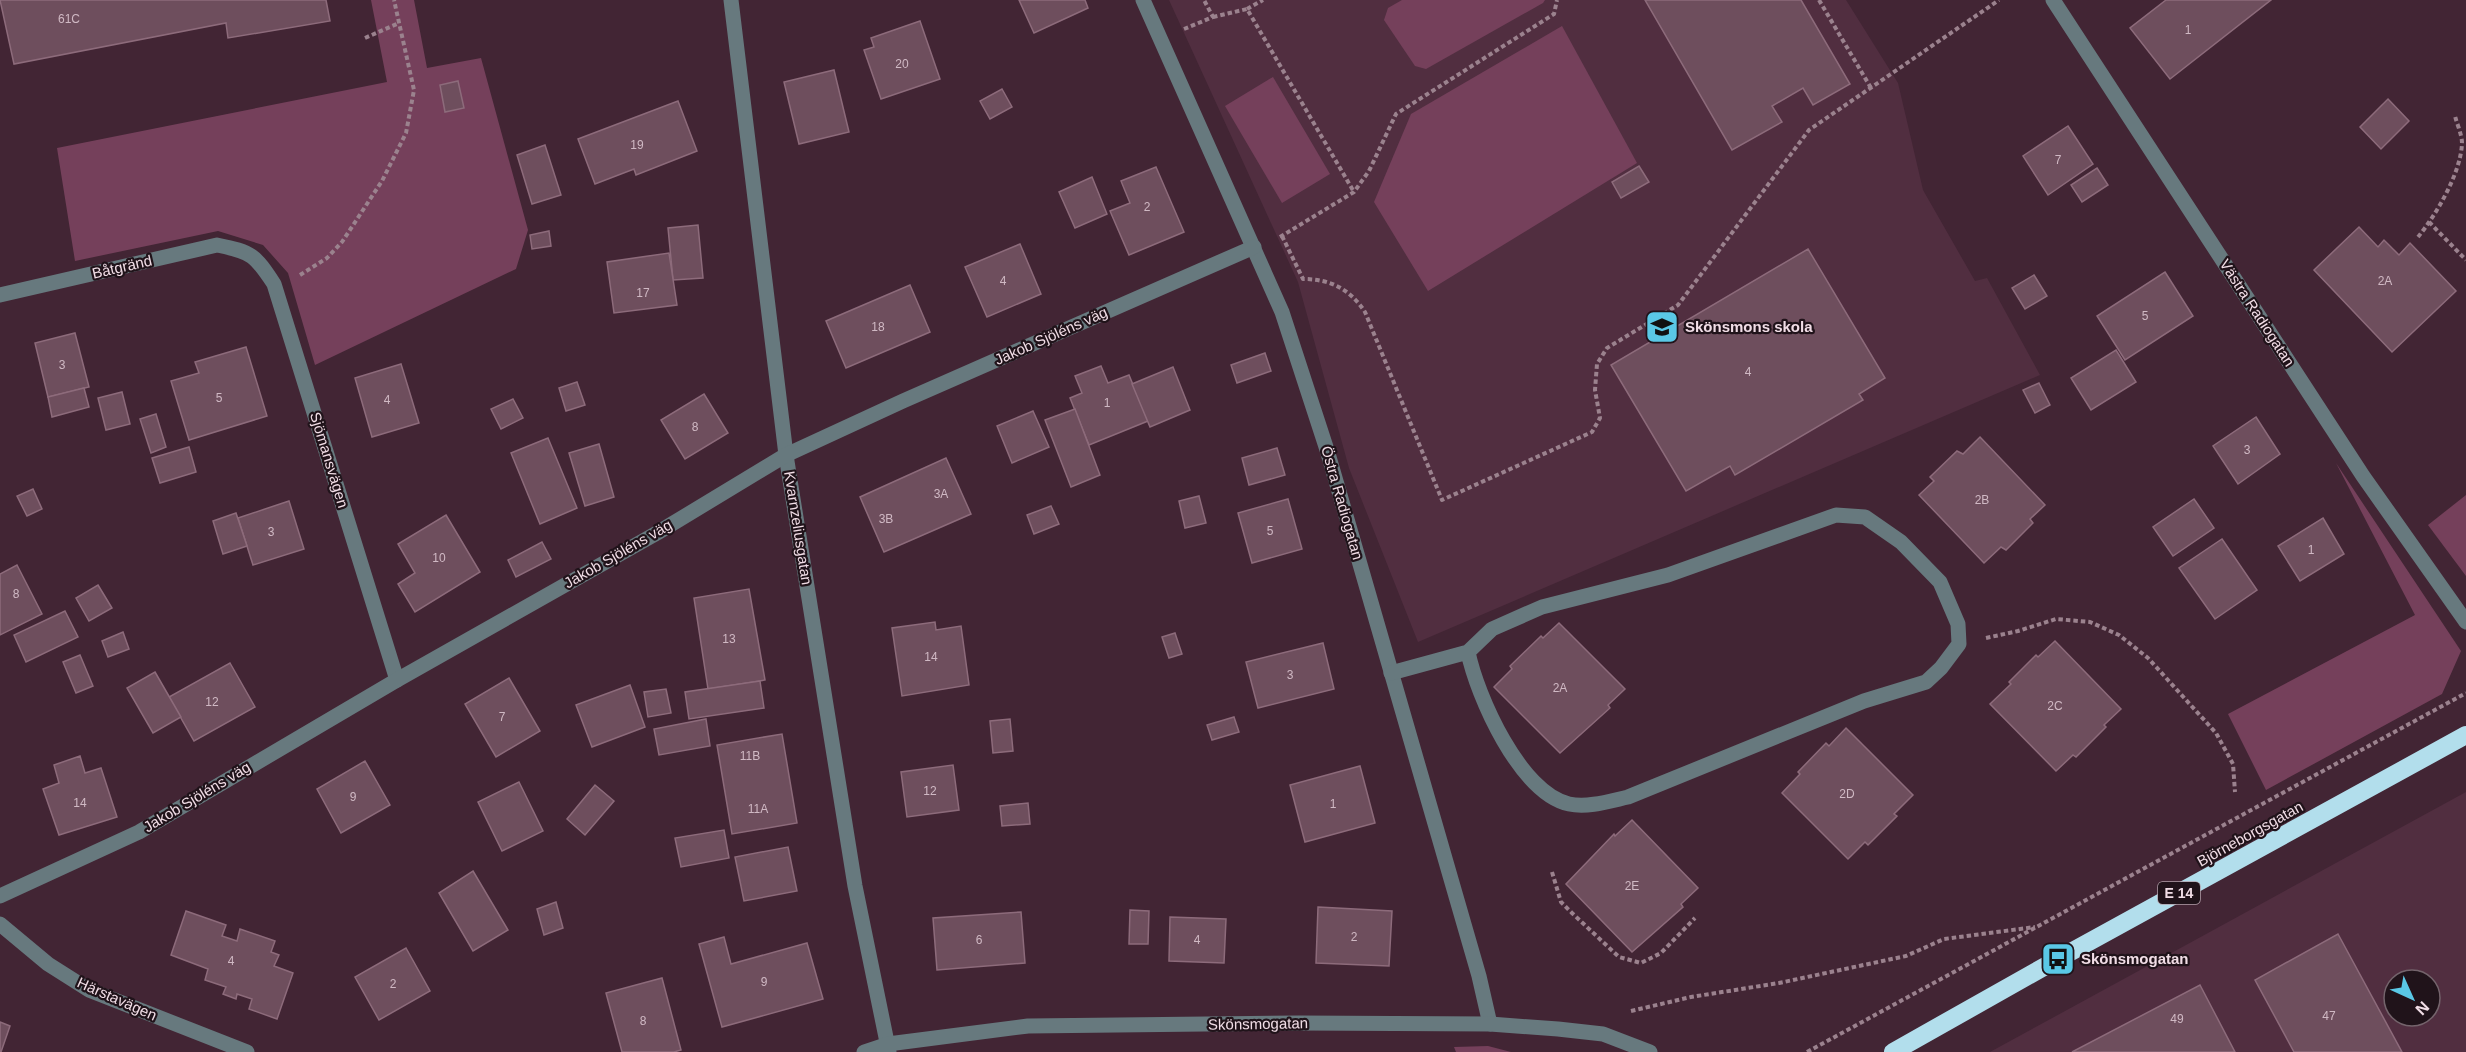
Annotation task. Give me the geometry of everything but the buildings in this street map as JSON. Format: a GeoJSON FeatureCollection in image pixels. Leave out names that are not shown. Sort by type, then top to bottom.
{"type":"FeatureCollection","features":[{"type":"Feature","properties":{"kind":"highway","name":"Björneborgsgatan"},"geometry":{"type":"LineString","coordinates":[[1893,1052],[2058,958],[2466,735]]}},
{"type":"Feature","properties":{"kind":"street","name":"Kvarnzeliusgatan"},"geometry":{"type":"LineString","coordinates":[[731,0],[786,455],[855,886],[888,1048]]}},
{"type":"Feature","properties":{"kind":"street","name":"Östra Radiogatan"},"geometry":{"type":"LineString","coordinates":[[1143,0],[1282,312],[1327,450],[1479,976],[1490,1024]]}},
{"type":"Feature","properties":{"kind":"street","name":"Västra Radiogatan"},"geometry":{"type":"LineString","coordinates":[[2054,0],[2363,476],[2466,622]]}},
{"type":"Feature","properties":{"kind":"street","name":"Båtgränd"},"geometry":{"type":"LineString","coordinates":[[0,295],[217,245],[243,250]]}},
{"type":"Feature","properties":{"kind":"street","name":"Jakob Sjöléns väg"},"geometry":{"type":"LineString","coordinates":[[0,896],[139,832],[397,680],[657,533],[786,455],[903,401],[1254,247]]}},
{"type":"Feature","properties":{"kind":"street","name":"Sjömansvägen"},"geometry":{"type":"LineString","coordinates":[[243,250],[258,260],[274,284],[397,680]]}},
{"type":"Feature","properties":{"kind":"street"},"geometry":{"type":"LineString","coordinates":[[1391,673],[1468,652],[1492,629],[1542,607],[1668,574],[1836,515],[1865,517],[1901,542],[1940,582],[1958,624],[1959,644],[1941,668],[1926,682],[1864,701],[1628,797],[1593,804],[1568,804],[1540,788],[1521,766],[1502,739],[1483,699],[1473,674],[1468,652]]}},
{"type":"Feature","properties":{"kind":"street","name":"Härstavägen"},"geometry":{"type":"LineString","coordinates":[[0,924],[48,964],[89,990],[247,1052]]}},
{"type":"Feature","properties":{"kind":"street","name":"Skönsmogatan"},"geometry":{"type":"LineString","coordinates":[[864,1052],[1028,1026],[1288,1023],[1490,1024],[1603,1034],[1650,1052]]}},
{"type":"Feature","properties":{"kind":"path"},"geometry":{"type":"LineString","coordinates":[[274,284],[305,273],[327,258],[342,242],[382,181],[406,133],[414,90],[394,0]]}},
{"type":"Feature","properties":{"kind":"path"},"geometry":{"type":"LineString","coordinates":[[1204,0],[1213,17]]}},
{"type":"Feature","properties":{"kind":"path"},"geometry":{"type":"LineString","coordinates":[[1161,39],[1213,17],[1247,9],[1263,0]]}},
{"type":"Feature","properties":{"kind":"path"},"geometry":{"type":"LineString","coordinates":[[1254,247],[1282,236],[1354,192],[1369,171],[1396,114],[1554,14],[1557,0]]}},
{"type":"Feature","properties":{"kind":"path"},"geometry":{"type":"LineString","coordinates":[[1820,0],[1871,88]]}},
{"type":"Feature","properties":{"kind":"path"},"geometry":{"type":"LineString","coordinates":[[1282,236],[1303,279],[1316,279],[1339,286],[1356,298],[1365,312],[1442,500],[1592,432],[1600,418],[1595,390],[1597,364],[1607,348],[1678,305],[1809,130],[2000,0]]}},
{"type":"Feature","properties":{"kind":"path"},"geometry":{"type":"LineString","coordinates":[[1247,9],[1354,192]]}},
{"type":"Feature","properties":{"kind":"path"},"geometry":{"type":"LineString","coordinates":[[365,38],[399,23]]}},
{"type":"Feature","properties":{"kind":"path"},"geometry":{"type":"LineString","coordinates":[[2418,237],[2429,222],[2455,173],[2462,142],[2455,116]]}},
{"type":"Feature","properties":{"kind":"path"},"geometry":{"type":"LineString","coordinates":[[2429,222],[2466,260]]}},
{"type":"Feature","properties":{"kind":"path"},"geometry":{"type":"LineString","coordinates":[[1959,644],[2018,631],[2056,619],[2090,622],[2119,635],[2148,658],[2216,733],[2233,764],[2235,792]]}},
{"type":"Feature","properties":{"kind":"path"},"geometry":{"type":"LineString","coordinates":[[1807,1052],[2466,693]]}},
{"type":"Feature","properties":{"kind":"path"},"geometry":{"type":"LineString","coordinates":[[1552,872],[1561,902],[1619,957],[1641,963],[1661,953],[1695,918]]}},
{"type":"Feature","properties":{"kind":"path"},"geometry":{"type":"LineString","coordinates":[[1631,1011],[1691,997],[1779,983],[1906,956],[1944,939],[2038,926]]}},
{"type":"Feature","properties":{"kind":"shaded area"},"geometry":{"type":"Polygon","coordinates":[[[371,0],[414,0],[427,68],[481,58],[528,230],[516,269],[315,365],[288,273],[263,245],[218,231],[75,261],[57,148],[387,82],[371,0]]]}},
{"type":"Feature","properties":{"kind":"shaded area","name":"Skönsmons skola"},"geometry":{"type":"Polygon","coordinates":[[[1169,0],[1846,0],[1898,83],[1923,190],[1975,281],[1987,278],[2040,375],[1418,642],[1349,468],[1298,282],[1169,0]]]}},
{"type":"Feature","properties":{"kind":"shaded area"},"geometry":{"type":"Polygon","coordinates":[[[1402,0],[1545,0],[1426,69],[1415,66],[1384,20],[1388,8],[1402,0]]]}},
{"type":"Feature","properties":{"kind":"shaded area"},"geometry":{"type":"Polygon","coordinates":[[[1562,26],[1637,163],[1428,291],[1374,202],[1411,114],[1562,26]]]}},
{"type":"Feature","properties":{"kind":"shaded area"},"geometry":{"type":"Polygon","coordinates":[[[1273,77],[1330,174],[1282,203],[1225,106],[1273,77]]]}},
{"type":"Feature","properties":{"kind":"shaded area"},"geometry":{"type":"Polygon","coordinates":[[[2336,463],[2461,651],[2442,694],[2266,790],[2228,714],[2415,615],[2336,463]]]}},
{"type":"Feature","properties":{"kind":"shaded area"},"geometry":{"type":"Polygon","coordinates":[[[2466,495],[2466,576],[2428,525],[2466,495]]]}},
{"type":"Feature","properties":{"kind":"shaded area"},"geometry":{"type":"Polygon","coordinates":[[[2466,792],[2466,1052],[1990,1052],[2466,792]]]}},
{"type":"Feature","properties":{"kind":"shaded area"},"geometry":{"type":"Polygon","coordinates":[[[1488,1046],[1511,1052],[1456,1052],[1454,1047],[1488,1046]]]}},
{"type":"Feature","properties":{"kind":"place","name":"Skönsmons skola"},"geometry":{"type":"Point","coordinates":[1662,327]}},
{"type":"Feature","properties":{"kind":"place","name":"Skönsmogatan"},"geometry":{"type":"Point","coordinates":[2058,959]}}]}
